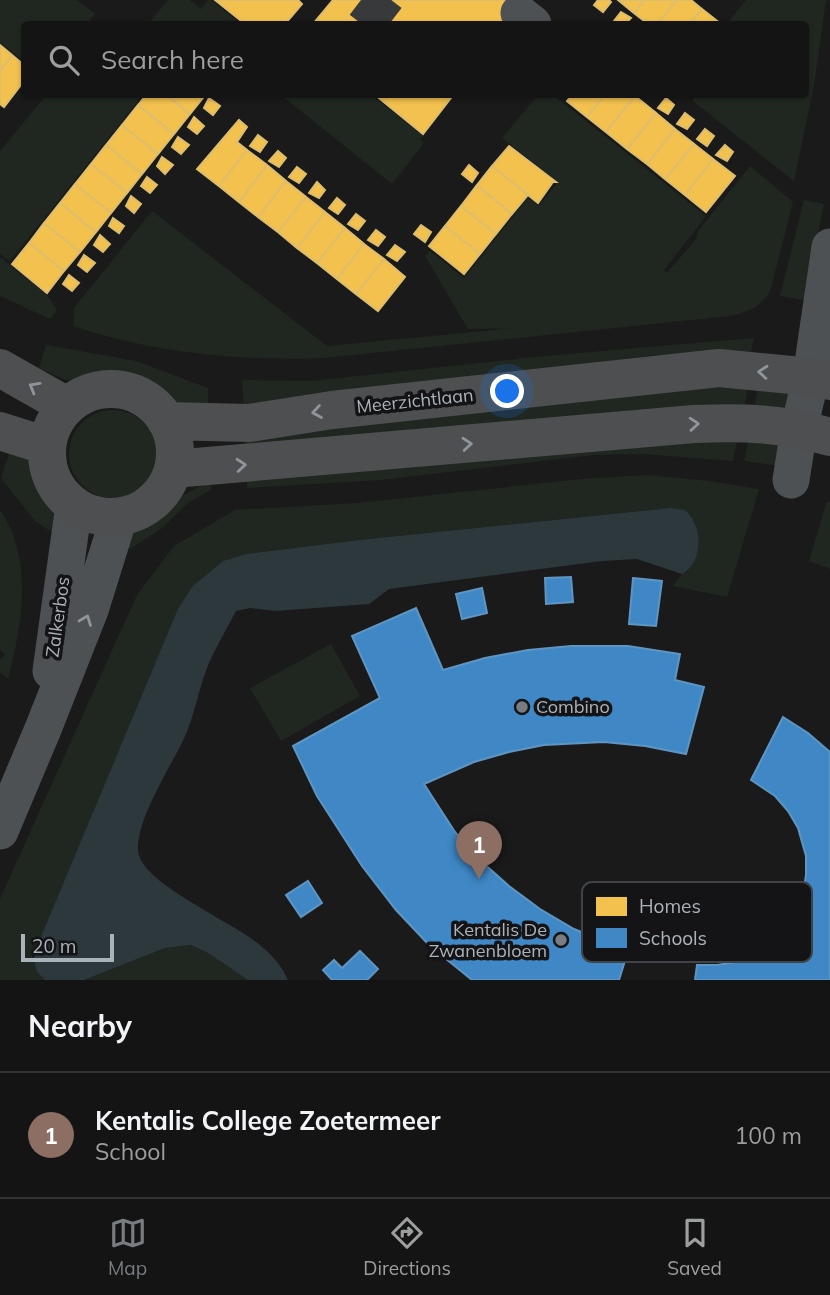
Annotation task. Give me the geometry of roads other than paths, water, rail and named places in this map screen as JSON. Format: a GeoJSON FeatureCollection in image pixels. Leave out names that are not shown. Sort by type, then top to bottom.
{"type":"FeatureCollection","features":[{"type":"Feature","properties":{"kind":"street"},"geometry":{"type":"LineString","coordinates":[[802,481],[822,432],[818,329],[830,247]]}},
{"type":"Feature","properties":{"kind":"street"},"geometry":{"type":"LineString","coordinates":[[0,368],[67,406]]}},
{"type":"Feature","properties":{"kind":"street","name":"Meerzichtlaan"},"geometry":{"type":"LineString","coordinates":[[166,421],[249,423],[332,410],[719,368],[821,379]]}},
{"type":"Feature","properties":{"kind":"street"},"geometry":{"type":"LineString","coordinates":[[101,390],[126,391],[149,402],[166,421],[174,439],[173,469],[162,492],[150,504],[135,512],[119,517],[96,515],[74,505],[63,495],[51,476],[47,446],[56,421],[67,406],[89,393],[101,390]]}},
{"type":"Feature","properties":{"kind":"street"},"geometry":{"type":"LineString","coordinates":[[173,469],[694,424],[746,422],[822,432]]}},
{"type":"Feature","properties":{"kind":"street"},"geometry":{"type":"LineString","coordinates":[[0,431],[47,446]]}},
{"type":"Feature","properties":{"kind":"street","name":"Zalkerbos"},"geometry":{"type":"LineString","coordinates":[[43,729],[74,505]]}},
{"type":"Feature","properties":{"kind":"street","name":"Zalkerbos"},"geometry":{"type":"LineString","coordinates":[[0,831],[90,610],[119,517]]}},
{"type":"Feature","properties":{"kind":"tunnel"},"geometry":{"type":"LineString","coordinates":[[361,0],[388,21]]}},
{"type":"Feature","properties":{"kind":"place","name":"Combino"},"geometry":{"type":"Point","coordinates":[522,707]}},
{"type":"Feature","properties":{"kind":"place","name":"Kentalis College Zoetermeer"},"geometry":{"type":"Point","coordinates":[479,879]}},
{"type":"Feature","properties":{"kind":"place","name":"Kentalis De Zwanenbloem"},"geometry":{"type":"Point","coordinates":[561,940]}}]}
